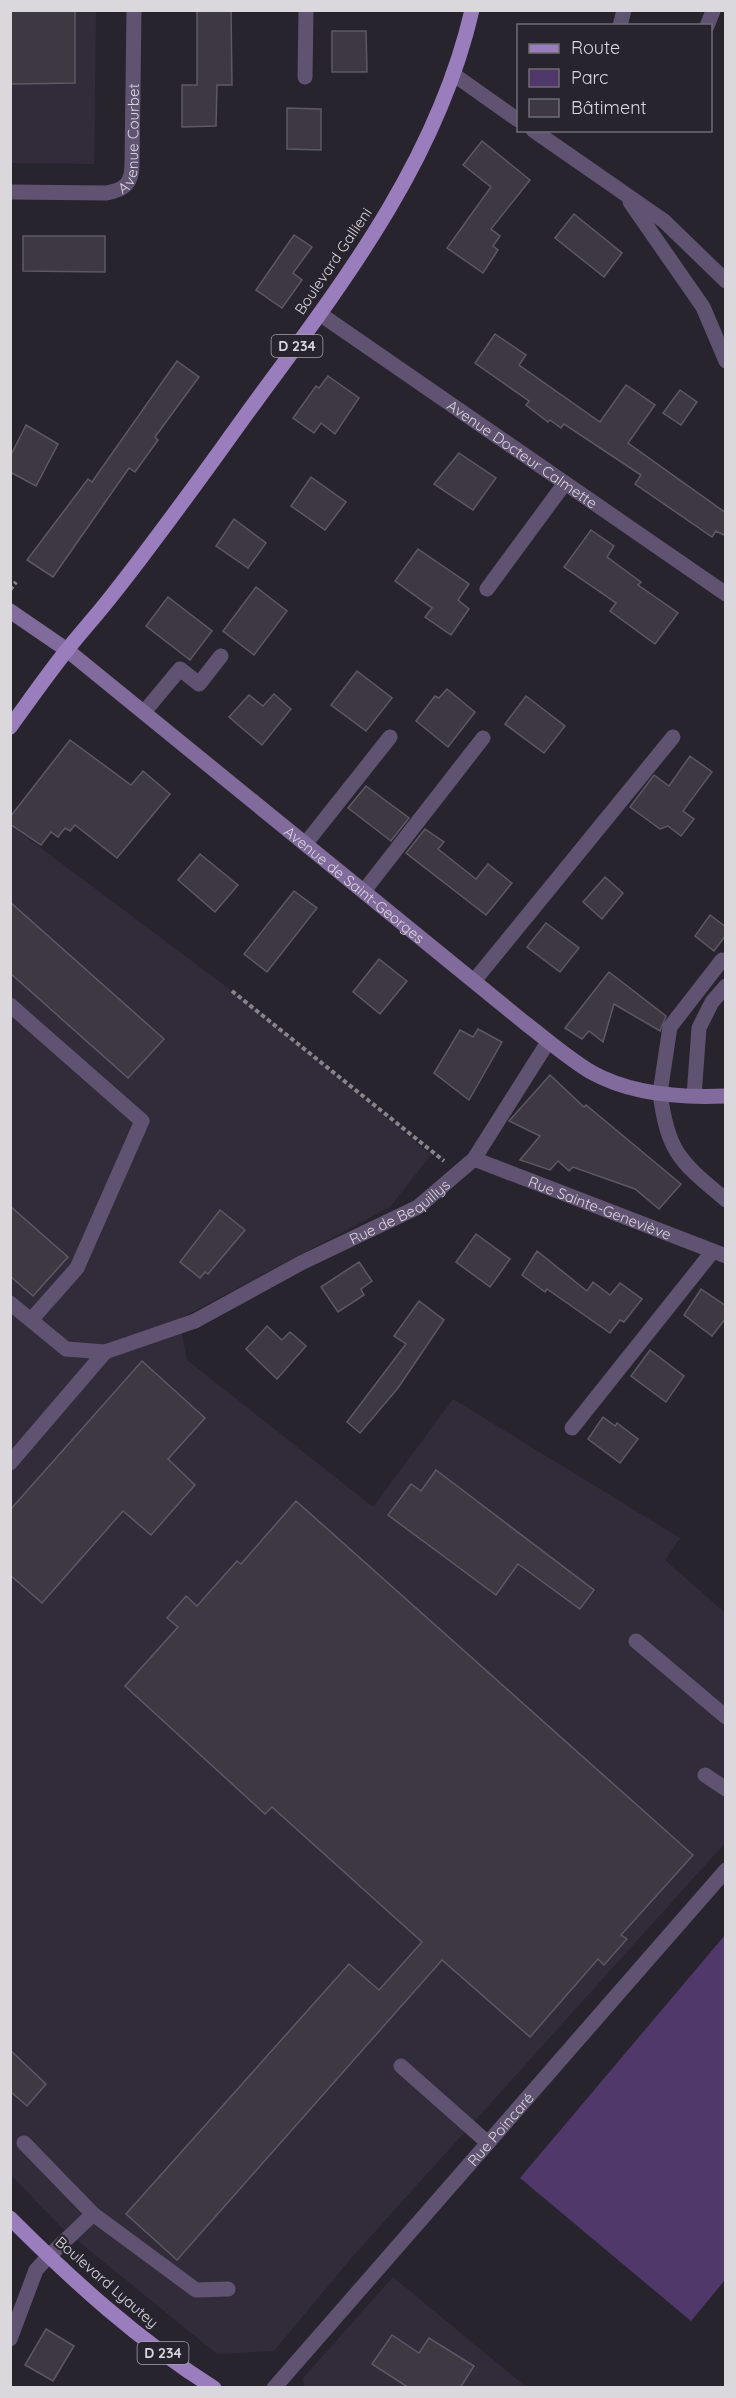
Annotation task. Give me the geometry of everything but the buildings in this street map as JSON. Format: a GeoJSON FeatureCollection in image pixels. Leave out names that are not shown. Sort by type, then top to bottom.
{"type":"FeatureCollection","features":[{"type":"Feature","properties":{"kind":"main road","name":"Boulevard Gallieni"},"geometry":{"type":"LineString","coordinates":[[67,650],[110,598],[320,314],[399,193],[422,147],[453,74],[472,10]]}},
{"type":"Feature","properties":{"kind":"main road","name":"Avenue de Saint-Georges"},"geometry":{"type":"LineString","coordinates":[[10,611],[67,650],[145,711],[548,1042],[592,1072],[626,1086],[660,1093],[726,1096]]}},
{"type":"Feature","properties":{"kind":"main road","name":"D 234"},"geometry":{"type":"LineString","coordinates":[[10,727],[67,650]]}},
{"type":"Feature","properties":{"kind":"main road","name":"Boulevard Lyautey"},"geometry":{"type":"LineString","coordinates":[[10,2218],[48,2257],[114,2315],[180,2366],[214,2388]]}},
{"type":"Feature","properties":{"kind":"street","name":"Avenue Courbet"},"geometry":{"type":"LineString","coordinates":[[10,192],[106,193],[118,191],[127,186],[132,177],[134,10]]}},
{"type":"Feature","properties":{"kind":"street"},"geometry":{"type":"LineString","coordinates":[[305,77],[306,10]]}},
{"type":"Feature","properties":{"kind":"street"},"geometry":{"type":"LineString","coordinates":[[453,74],[517,119]]}},
{"type":"Feature","properties":{"kind":"street"},"geometry":{"type":"LineString","coordinates":[[536,132],[664,221],[726,281]]}},
{"type":"Feature","properties":{"kind":"street"},"geometry":{"type":"LineString","coordinates":[[624,193],[703,307],[726,361]]}},
{"type":"Feature","properties":{"kind":"street","name":"Avenue Docteur Calmette"},"geometry":{"type":"LineString","coordinates":[[320,314],[726,594]]}},
{"type":"Feature","properties":{"kind":"street"},"geometry":{"type":"LineString","coordinates":[[487,589],[565,483]]}},
{"type":"Feature","properties":{"kind":"street"},"geometry":{"type":"LineString","coordinates":[[145,711],[180,669],[199,684],[221,656]]}},
{"type":"Feature","properties":{"kind":"street"},"geometry":{"type":"LineString","coordinates":[[306,843],[390,737]]}},
{"type":"Feature","properties":{"kind":"street"},"geometry":{"type":"LineString","coordinates":[[474,981],[673,737]]}},
{"type":"Feature","properties":{"kind":"street"},"geometry":{"type":"LineString","coordinates":[[364,891],[483,738]]}},
{"type":"Feature","properties":{"kind":"street"},"geometry":{"type":"LineString","coordinates":[[722,960],[670,1027],[660,1093],[663,1120],[673,1149],[689,1169],[726,1200]]}},
{"type":"Feature","properties":{"kind":"street"},"geometry":{"type":"LineString","coordinates":[[694,1096],[699,1028],[712,1002],[726,986]]}},
{"type":"Feature","properties":{"kind":"street"},"geometry":{"type":"LineString","coordinates":[[10,1005],[142,1121],[77,1268],[31,1320]]}},
{"type":"Feature","properties":{"kind":"street","name":"Rue de Bequillys"},"geometry":{"type":"LineString","coordinates":[[105,1352],[195,1321],[301,1263],[418,1207],[474,1159],[548,1042]]}},
{"type":"Feature","properties":{"kind":"street","name":"Rue Sainte-Geneviève"},"geometry":{"type":"LineString","coordinates":[[474,1159],[719,1253]]}},
{"type":"Feature","properties":{"kind":"street"},"geometry":{"type":"LineString","coordinates":[[572,1428],[719,1253]]}},
{"type":"Feature","properties":{"kind":"street"},"geometry":{"type":"LineString","coordinates":[[10,1303],[66,1349],[105,1352]]}},
{"type":"Feature","properties":{"kind":"street"},"geometry":{"type":"LineString","coordinates":[[10,1463],[105,1352]]}},
{"type":"Feature","properties":{"kind":"street"},"geometry":{"type":"LineString","coordinates":[[636,1641],[726,1717]]}},
{"type":"Feature","properties":{"kind":"street"},"geometry":{"type":"LineString","coordinates":[[705,1775],[726,1789]]}},
{"type":"Feature","properties":{"kind":"street","name":"Rue Poincaré"},"geometry":{"type":"LineString","coordinates":[[274,2388],[726,1870]]}},
{"type":"Feature","properties":{"kind":"street"},"geometry":{"type":"LineString","coordinates":[[401,2066],[488,2143]]}},
{"type":"Feature","properties":{"kind":"street"},"geometry":{"type":"LineString","coordinates":[[24,2143],[93,2214],[196,2290],[228,2289]]}},
{"type":"Feature","properties":{"kind":"street"},"geometry":{"type":"LineString","coordinates":[[10,2339],[36,2270],[93,2214]]}},
{"type":"Feature","properties":{"kind":"path"},"geometry":{"type":"LineString","coordinates":[[10,590],[16,582]]}},
{"type":"Feature","properties":{"kind":"path"},"geometry":{"type":"LineString","coordinates":[[232,991],[458,1173]]}},
{"type":"Feature","properties":{"kind":"shaded area"},"geometry":{"type":"Polygon","coordinates":[[[11,11],[96,11],[94,164],[11,163],[11,11]]]}},
{"type":"Feature","properties":{"kind":"shaded area"},"geometry":{"type":"Polygon","coordinates":[[[10,825],[260,1012],[431,1155],[390,1207],[179,1319],[187,1360],[373,1507],[453,1399],[680,1538],[665,1560],[725,1613],[725,1843],[353,2256],[274,2351],[217,2354],[62,2228],[11,2175],[10,825]]]}},
{"type":"Feature","properties":{"kind":"shaded area"},"geometry":{"type":"Polygon","coordinates":[[[393,2277],[526,2387],[305,2388],[303,2378],[393,2277]]]}},
{"type":"Feature","properties":{"kind":"green space"},"geometry":{"type":"Polygon","coordinates":[[[725,1935],[725,2280],[691,2321],[520,2178],[725,1935]]]}}]}
